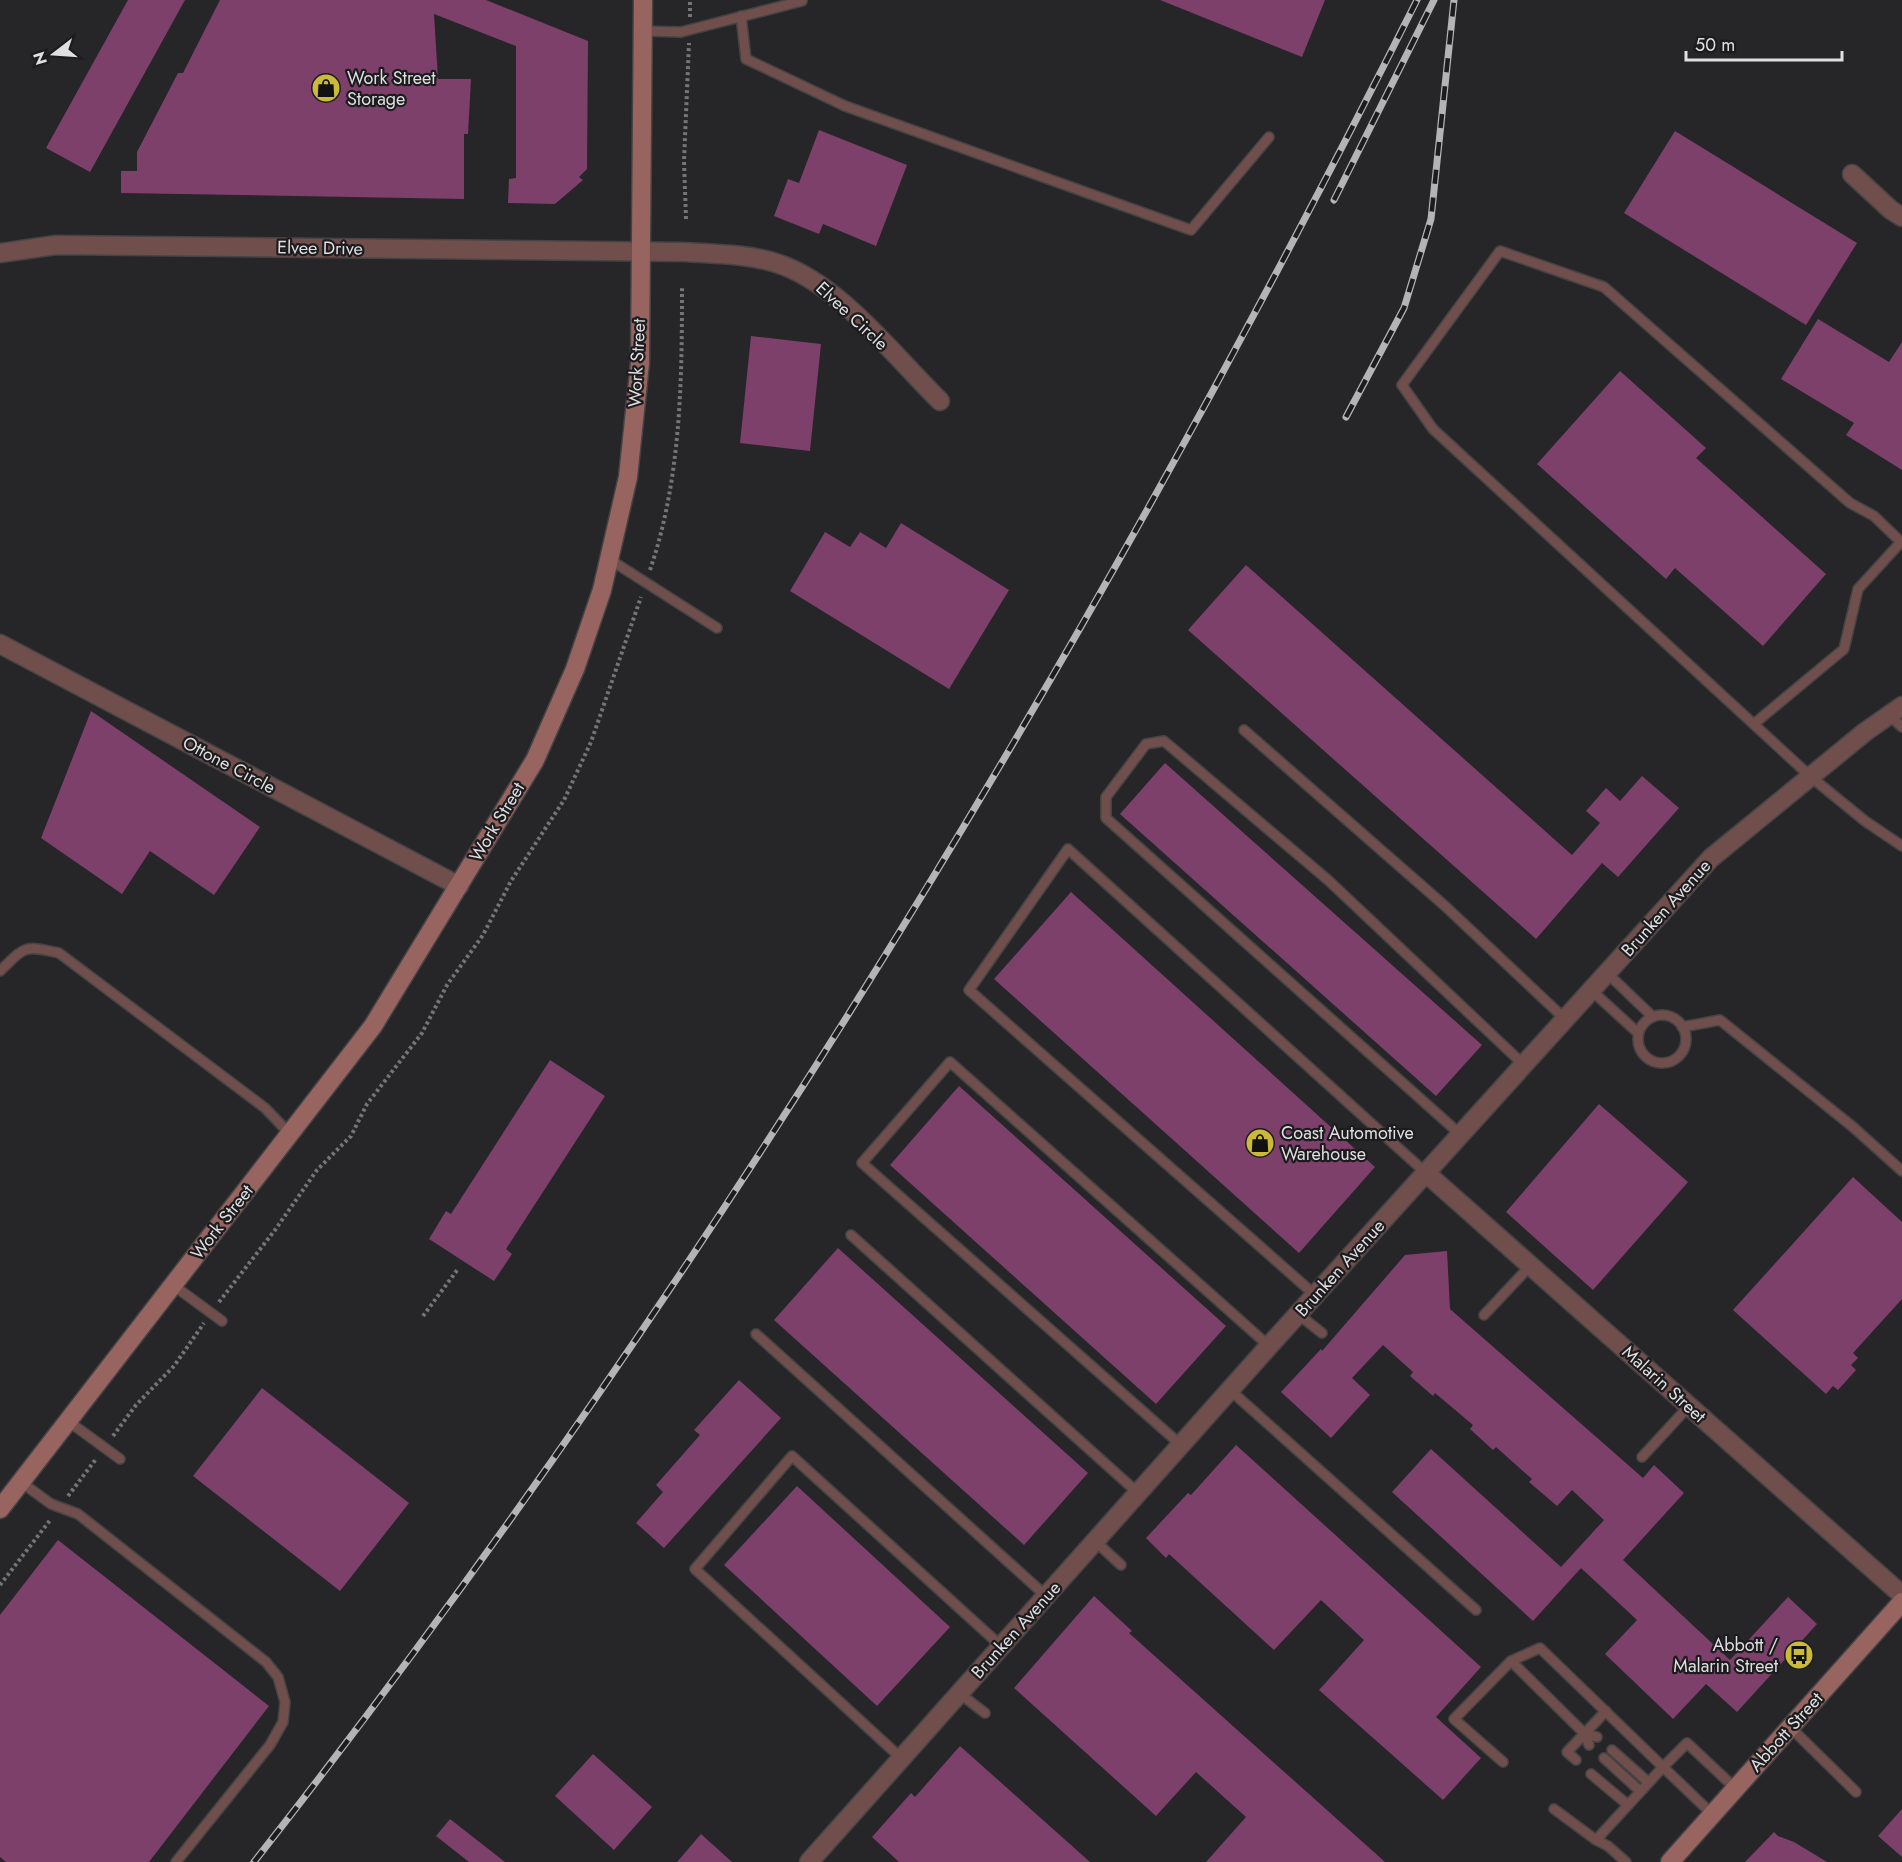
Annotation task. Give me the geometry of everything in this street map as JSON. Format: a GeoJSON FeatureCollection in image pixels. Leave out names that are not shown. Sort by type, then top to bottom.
{"type":"FeatureCollection","features":[{"type":"Feature","properties":{"kind":"street","name":"Work Street"},"geometry":{"type":"LineString","coordinates":[[0,1509],[373,1026],[535,760],[575,669],[602,590],[628,477],[640,363],[643,0]]}},
{"type":"Feature","properties":{"kind":"street"},"geometry":{"type":"LineString","coordinates":[[1852,174],[1902,217]]}},
{"type":"Feature","properties":{"kind":"street","name":"Elvee Drive"},"geometry":{"type":"LineString","coordinates":[[0,253],[56,245],[640,252]]}},
{"type":"Feature","properties":{"kind":"street","name":"Elvee Circle"},"geometry":{"type":"LineString","coordinates":[[640,252],[736,256],[776,262],[811,278],[840,299],[940,401]]}},
{"type":"Feature","properties":{"kind":"street","name":"Ottone Circle"},"geometry":{"type":"LineString","coordinates":[[0,644],[459,886]]}},
{"type":"Feature","properties":{"kind":"street","name":"Brunken Avenue"},"geometry":{"type":"LineString","coordinates":[[809,1862],[1269,1346],[1711,858],[1811,777],[1898,716]]}},
{"type":"Feature","properties":{"kind":"street","name":"Malarin Street"},"geometry":{"type":"LineString","coordinates":[[1426,1173],[1902,1595]]}},
{"type":"Feature","properties":{"kind":"street","name":"Abbott Street"},"geometry":{"type":"LineString","coordinates":[[1677,1860],[1712,1814],[1902,1602]]}},
{"type":"Feature","properties":{"kind":"lane"},"geometry":{"type":"LineString","coordinates":[[642,31],[681,32],[802,1]]}},
{"type":"Feature","properties":{"kind":"lane"},"geometry":{"type":"LineString","coordinates":[[741,16],[746,59],[845,106],[1191,230],[1269,137]]}},
{"type":"Feature","properties":{"kind":"lane"},"geometry":{"type":"LineString","coordinates":[[1755,723],[1771,707],[1844,649],[1858,589],[1901,543],[1874,516],[1850,502],[1604,287],[1500,251],[1402,385],[1433,429],[1811,777],[1865,821],[1902,846]]}},
{"type":"Feature","properties":{"kind":"lane"},"geometry":{"type":"LineString","coordinates":[[609,559],[717,628]]}},
{"type":"Feature","properties":{"kind":"lane"},"geometry":{"type":"LineString","coordinates":[[1244,729],[1444,906],[1565,1019]]}},
{"type":"Feature","properties":{"kind":"lane"},"geometry":{"type":"LineString","coordinates":[[1461,1136],[1106,818],[1106,797],[1146,744],[1164,741],[1328,880],[1524,1065]]}},
{"type":"Feature","properties":{"kind":"lane"},"geometry":{"type":"LineString","coordinates":[[1315,1295],[969,990],[1068,849],[1426,1173]]}},
{"type":"Feature","properties":{"kind":"lane"},"geometry":{"type":"LineString","coordinates":[[0,971],[16,954],[30,947],[59,953],[265,1108],[290,1134]]}},
{"type":"Feature","properties":{"kind":"lane"},"geometry":{"type":"LineString","coordinates":[[1607,973],[1653,1017]]}},
{"type":"Feature","properties":{"kind":"lane"},"geometry":{"type":"LineString","coordinates":[[1591,990],[1638,1033]]}},
{"type":"Feature","properties":{"kind":"lane"},"geometry":{"type":"LineString","coordinates":[[1653,1017],[1672,1018],[1682,1027],[1685,1042],[1683,1050],[1672,1061],[1665,1063],[1650,1060],[1643,1055],[1638,1033],[1647,1021],[1653,1017]]}},
{"type":"Feature","properties":{"kind":"lane"},"geometry":{"type":"LineString","coordinates":[[1682,1027],[1720,1020],[1853,1127],[1902,1171]]}},
{"type":"Feature","properties":{"kind":"lane"},"geometry":{"type":"LineString","coordinates":[[1181,1445],[862,1163],[950,1062],[1269,1346]]}},
{"type":"Feature","properties":{"kind":"lane"},"geometry":{"type":"LineString","coordinates":[[851,1235],[1138,1493]]}},
{"type":"Feature","properties":{"kind":"lane"},"geometry":{"type":"LineString","coordinates":[[1484,1315],[1530,1266]]}},
{"type":"Feature","properties":{"kind":"lane"},"geometry":{"type":"LineString","coordinates":[[173,1285],[222,1321]]}},
{"type":"Feature","properties":{"kind":"lane"},"geometry":{"type":"LineString","coordinates":[[1298,1314],[1322,1333]]}},
{"type":"Feature","properties":{"kind":"lane"},"geometry":{"type":"LineString","coordinates":[[756,1334],[1046,1596]]}},
{"type":"Feature","properties":{"kind":"lane"},"geometry":{"type":"LineString","coordinates":[[1230,1390],[1476,1610]]}},
{"type":"Feature","properties":{"kind":"lane"},"geometry":{"type":"LineString","coordinates":[[1642,1457],[1689,1406]]}},
{"type":"Feature","properties":{"kind":"lane"},"geometry":{"type":"LineString","coordinates":[[68,1421],[120,1459]]}},
{"type":"Feature","properties":{"kind":"lane"},"geometry":{"type":"LineString","coordinates":[[901,1758],[695,1569],[792,1456],[1001,1646]]}},
{"type":"Feature","properties":{"kind":"lane"},"geometry":{"type":"LineString","coordinates":[[21,1482],[51,1504],[78,1514],[266,1662],[278,1677],[285,1702],[283,1722],[270,1745],[176,1862]]}},
{"type":"Feature","properties":{"kind":"lane"},"geometry":{"type":"LineString","coordinates":[[1095,1541],[1121,1565]]}},
{"type":"Feature","properties":{"kind":"lane"},"geometry":{"type":"LineString","coordinates":[[1503,1762],[1454,1719],[1511,1661],[1540,1648],[1712,1814]]}},
{"type":"Feature","properties":{"kind":"lane"},"geometry":{"type":"LineString","coordinates":[[1511,1661],[1585,1734],[1589,1745]]}},
{"type":"Feature","properties":{"kind":"lane"},"geometry":{"type":"LineString","coordinates":[[959,1693],[985,1713]]}},
{"type":"Feature","properties":{"kind":"lane"},"geometry":{"type":"LineString","coordinates":[[1576,1760],[1567,1752],[1606,1711]]}},
{"type":"Feature","properties":{"kind":"lane"},"geometry":{"type":"LineString","coordinates":[[1790,1727],[1856,1792]]}},
{"type":"Feature","properties":{"kind":"lane"},"geometry":{"type":"LineString","coordinates":[[1585,1734],[1598,1737]]}},
{"type":"Feature","properties":{"kind":"lane"},"geometry":{"type":"LineString","coordinates":[[1596,1840],[1687,1743],[1735,1788]]}},
{"type":"Feature","properties":{"kind":"lane"},"geometry":{"type":"LineString","coordinates":[[1612,1750],[1648,1782]]}},
{"type":"Feature","properties":{"kind":"lane"},"geometry":{"type":"LineString","coordinates":[[1604,1758],[1640,1791]]}},
{"type":"Feature","properties":{"kind":"lane"},"geometry":{"type":"LineString","coordinates":[[1592,1774],[1628,1805]]}},
{"type":"Feature","properties":{"kind":"lane"},"geometry":{"type":"LineString","coordinates":[[1554,1809],[1596,1840],[1608,1846],[1626,1862]]}},
{"type":"Feature","properties":{"kind":"path"},"geometry":{"type":"LineString","coordinates":[[686,219],[684,161],[690,0]]}},
{"type":"Feature","properties":{"kind":"path"},"geometry":{"type":"LineString","coordinates":[[423,1316],[458,1269]]}},
{"type":"Feature","properties":{"kind":"building"},"geometry":{"type":"Polygon","coordinates":[[[128,0],[185,0],[90,172],[46,148],[128,0]]]}},
{"type":"Feature","properties":{"kind":"building","name":"Work Street Storage"},"geometry":{"type":"Polygon","coordinates":[[[220,0],[486,0],[588,41],[587,169],[579,177],[583,180],[555,204],[508,203],[509,179],[516,178],[516,46],[434,14],[438,79],[471,79],[468,134],[464,134],[464,199],[121,193],[121,171],[137,171],[137,152],[178,73],[183,73],[220,0]]]}},
{"type":"Feature","properties":{"kind":"building"},"geometry":{"type":"Polygon","coordinates":[[[1160,0],[1325,0],[1302,57],[1160,0]]]}},
{"type":"Feature","properties":{"kind":"building"},"geometry":{"type":"Polygon","coordinates":[[[819,130],[907,165],[876,246],[823,224],[819,234],[774,216],[788,179],[799,183],[819,130]]]}},
{"type":"Feature","properties":{"kind":"building"},"geometry":{"type":"Polygon","coordinates":[[[1675,131],[1857,243],[1806,325],[1624,213],[1675,131]]]}},
{"type":"Feature","properties":{"kind":"building"},"geometry":{"type":"Polygon","coordinates":[[[1818,319],[1889,362],[1902,342],[1902,470],[1846,435],[1854,423],[1781,379],[1818,319]]]}},
{"type":"Feature","properties":{"kind":"building"},"geometry":{"type":"Polygon","coordinates":[[[751,336],[821,344],[810,451],[740,443],[751,336]]]}},
{"type":"Feature","properties":{"kind":"building"},"geometry":{"type":"Polygon","coordinates":[[[1620,371],[1706,448],[1696,458],[1826,574],[1763,646],[1675,568],[1666,579],[1537,464],[1620,371]]]}},
{"type":"Feature","properties":{"kind":"building"},"geometry":{"type":"Polygon","coordinates":[[[901,523],[1009,590],[949,689],[790,591],[825,532],[850,547],[860,532],[886,548],[901,523]]]}},
{"type":"Feature","properties":{"kind":"building"},"geometry":{"type":"Polygon","coordinates":[[[1246,565],[1572,855],[1600,823],[1586,811],[1606,788],[1620,801],[1642,776],[1679,808],[1618,877],[1602,863],[1536,939],[1188,630],[1246,565]]]}},
{"type":"Feature","properties":{"kind":"building"},"geometry":{"type":"Polygon","coordinates":[[[91,711],[260,827],[214,895],[150,851],[122,894],[41,838],[91,711]]]}},
{"type":"Feature","properties":{"kind":"building"},"geometry":{"type":"Polygon","coordinates":[[[1165,763],[1482,1045],[1436,1096],[1120,814],[1165,763]]]}},
{"type":"Feature","properties":{"kind":"building"},"geometry":{"type":"Polygon","coordinates":[[[1071,892],[1375,1167],[1299,1253],[994,979],[1071,892]]]}},
{"type":"Feature","properties":{"kind":"building"},"geometry":{"type":"Polygon","coordinates":[[[550,1060],[605,1096],[506,1249],[512,1254],[494,1281],[429,1239],[446,1211],[451,1214],[550,1060]]]}},
{"type":"Feature","properties":{"kind":"building"},"geometry":{"type":"Polygon","coordinates":[[[959,1086],[1226,1326],[1156,1404],[890,1165],[959,1086]]]}},
{"type":"Feature","properties":{"kind":"building"},"geometry":{"type":"Polygon","coordinates":[[[1599,1104],[1688,1182],[1593,1290],[1506,1212],[1599,1104]]]}},
{"type":"Feature","properties":{"kind":"building"},"geometry":{"type":"Polygon","coordinates":[[[1853,1177],[1902,1222],[1902,1299],[1853,1353],[1858,1358],[1851,1365],[1856,1370],[1838,1390],[1833,1386],[1826,1394],[1733,1310],[1853,1177]]]}},
{"type":"Feature","properties":{"kind":"building"},"geometry":{"type":"Polygon","coordinates":[[[838,1248],[1088,1473],[1024,1545],[774,1320],[838,1248]]]}},
{"type":"Feature","properties":{"kind":"building"},"geometry":{"type":"Polygon","coordinates":[[[1447,1251],[1450,1309],[1643,1478],[1654,1465],[1684,1493],[1623,1560],[1730,1660],[1788,1597],[1817,1624],[1737,1712],[1706,1684],[1673,1719],[1605,1654],[1637,1620],[1581,1568],[1533,1621],[1392,1492],[1431,1449],[1561,1567],[1604,1520],[1572,1490],[1557,1506],[1529,1482],[1532,1479],[1496,1447],[1493,1450],[1470,1429],[1473,1425],[1435,1393],[1433,1396],[1410,1376],[1413,1372],[1383,1345],[1352,1378],[1370,1395],[1331,1438],[1281,1392],[1321,1349],[1322,1351],[1405,1255],[1447,1251]]]}},
{"type":"Feature","properties":{"kind":"building"},"geometry":{"type":"Polygon","coordinates":[[[739,1380],[781,1418],[664,1548],[636,1523],[663,1492],[656,1485],[700,1435],[694,1430],[739,1380]]]}},
{"type":"Feature","properties":{"kind":"building"},"geometry":{"type":"Polygon","coordinates":[[[262,1388],[409,1503],[340,1591],[193,1476],[262,1388]]]}},
{"type":"Feature","properties":{"kind":"building"},"geometry":{"type":"Polygon","coordinates":[[[1236,1445],[1481,1667],[1436,1717],[1481,1758],[1443,1800],[1319,1690],[1364,1640],[1321,1600],[1274,1650],[1169,1554],[1166,1558],[1146,1538],[1188,1493],[1191,1495],[1236,1445]]]}},
{"type":"Feature","properties":{"kind":"building"},"geometry":{"type":"Polygon","coordinates":[[[797,1486],[950,1627],[877,1706],[724,1565],[797,1486]]]}},
{"type":"Feature","properties":{"kind":"building"},"geometry":{"type":"Polygon","coordinates":[[[58,1540],[269,1706],[149,1862],[6,1862],[0,1857],[0,1615],[58,1540]]]}},
{"type":"Feature","properties":{"kind":"building"},"geometry":{"type":"Polygon","coordinates":[[[1094,1596],[1132,1631],[1129,1633],[1385,1862],[1206,1862],[1246,1817],[1196,1772],[1156,1816],[1014,1688],[1094,1596]]]}},
{"type":"Feature","properties":{"kind":"building"},"geometry":{"type":"Polygon","coordinates":[[[960,1746],[1090,1862],[899,1862],[872,1837],[911,1793],[915,1797],[960,1746]]]}},
{"type":"Feature","properties":{"kind":"building"},"geometry":{"type":"Polygon","coordinates":[[[593,1754],[652,1807],[614,1850],[555,1796],[593,1754]]]}},
{"type":"Feature","properties":{"kind":"building"},"geometry":{"type":"Polygon","coordinates":[[[1902,1809],[1902,1857],[1878,1836],[1902,1809]]]}},
{"type":"Feature","properties":{"kind":"building"},"geometry":{"type":"Polygon","coordinates":[[[450,1819],[505,1862],[469,1862],[436,1836],[450,1819]]]}},
{"type":"Feature","properties":{"kind":"building"},"geometry":{"type":"Polygon","coordinates":[[[1774,1832],[1778,1836],[1794,1842],[1827,1862],[1745,1862],[1774,1832]]]}},
{"type":"Feature","properties":{"kind":"building"},"geometry":{"type":"Polygon","coordinates":[[[701,1834],[732,1862],[677,1862],[701,1834]]]}},
{"type":"Feature","properties":{"kind":"railway"},"geometry":{"type":"LineString","coordinates":[[254,1862],[420,1644],[580,1421],[734,1193],[882,960],[1024,724],[1161,485],[1292,244],[1417,0]]}},
{"type":"Feature","properties":{"kind":"railway"},"geometry":{"type":"LineString","coordinates":[[1334,200],[1434,0]]}},
{"type":"Feature","properties":{"kind":"railway"},"geometry":{"type":"LineString","coordinates":[[1346,417],[1404,308],[1431,219],[1454,0]]}},
{"type":"Feature","properties":{"kind":"place","name":"Work Street Storage"},"geometry":{"type":"Point","coordinates":[326,88]}},
{"type":"Feature","properties":{"kind":"place","name":"Coast Automotive Warehouse"},"geometry":{"type":"Point","coordinates":[1260,1143]}},
{"type":"Feature","properties":{"kind":"place","name":"Abbott / Malarin Street"},"geometry":{"type":"Point","coordinates":[1799,1655]}}]}
